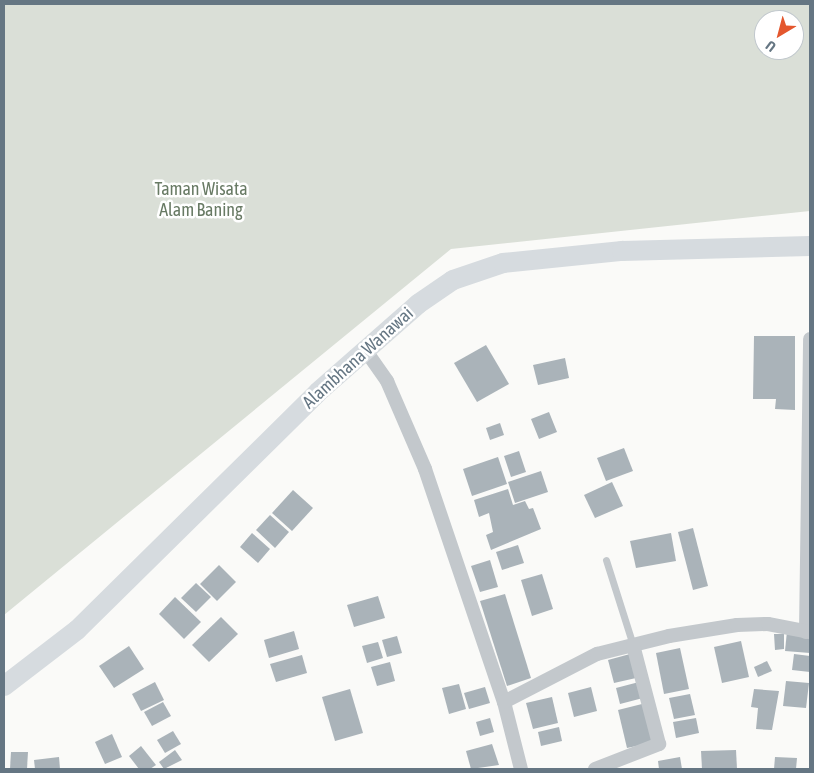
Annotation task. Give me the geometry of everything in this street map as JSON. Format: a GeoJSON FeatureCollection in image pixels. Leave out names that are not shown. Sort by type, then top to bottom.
{"type":"FeatureCollection","features":[{"type":"Feature","properties":{"kind":"street","name":"Alambhana Wanawai"},"geometry":{"type":"LineString","coordinates":[[4,686],[77,630],[318,392],[418,304],[453,280],[503,262],[622,251],[810,246]]}},
{"type":"Feature","properties":{"kind":"street"},"geometry":{"type":"LineString","coordinates":[[504,702],[597,654],[633,645],[737,625],[768,624],[808,632],[810,338]]}},
{"type":"Feature","properties":{"kind":"street"},"geometry":{"type":"LineString","coordinates":[[366,351],[387,382],[425,469],[504,702],[521,769]]}},
{"type":"Feature","properties":{"kind":"street"},"geometry":{"type":"LineString","coordinates":[[595,769],[659,744],[633,645]]}},
{"type":"Feature","properties":{"kind":"lane"},"geometry":{"type":"LineString","coordinates":[[606,560],[633,645]]}},
{"type":"Feature","properties":{"kind":"green space","name":"Taman Wisata Alam Baning"},"geometry":{"type":"Polygon","coordinates":[[[4,4],[810,4],[810,211],[451,249],[4,615],[4,4]]]}},
{"type":"Feature","properties":{"kind":"building"},"geometry":{"type":"Polygon","coordinates":[[[754,336],[795,336],[795,410],[775,409],[776,399],[753,399],[754,336]]]}},
{"type":"Feature","properties":{"kind":"building"},"geometry":{"type":"Polygon","coordinates":[[[486,345],[509,384],[477,402],[454,363],[486,345]]]}},
{"type":"Feature","properties":{"kind":"building"},"geometry":{"type":"Polygon","coordinates":[[[565,358],[569,378],[538,385],[533,365],[565,358]]]}},
{"type":"Feature","properties":{"kind":"building"},"geometry":{"type":"Polygon","coordinates":[[[549,412],[557,432],[539,439],[531,419],[549,412]]]}},
{"type":"Feature","properties":{"kind":"building"},"geometry":{"type":"Polygon","coordinates":[[[500,423],[504,435],[490,440],[486,428],[500,423]]]}},
{"type":"Feature","properties":{"kind":"building"},"geometry":{"type":"Polygon","coordinates":[[[624,448],[633,471],[606,481],[597,458],[624,448]]]}},
{"type":"Feature","properties":{"kind":"building"},"geometry":{"type":"Polygon","coordinates":[[[519,451],[526,472],[511,477],[504,456],[519,451]]]}},
{"type":"Feature","properties":{"kind":"building"},"geometry":{"type":"Polygon","coordinates":[[[498,457],[507,484],[472,496],[463,469],[498,457]]]}},
{"type":"Feature","properties":{"kind":"building"},"geometry":{"type":"Polygon","coordinates":[[[541,471],[548,492],[515,503],[508,482],[541,471]]]}},
{"type":"Feature","properties":{"kind":"building"},"geometry":{"type":"Polygon","coordinates":[[[612,482],[623,506],[595,518],[584,495],[612,482]]]}},
{"type":"Feature","properties":{"kind":"building"},"geometry":{"type":"Polygon","coordinates":[[[508,489],[513,505],[525,501],[529,509],[533,508],[541,529],[491,550],[486,535],[493,532],[489,513],[479,517],[474,500],[508,489]]]}},
{"type":"Feature","properties":{"kind":"building"},"geometry":{"type":"Polygon","coordinates":[[[293,490],[313,508],[292,531],[272,513],[293,490]]]}},
{"type":"Feature","properties":{"kind":"building"},"geometry":{"type":"Polygon","coordinates":[[[270,515],[289,532],[275,548],[256,530],[270,515]]]}},
{"type":"Feature","properties":{"kind":"building"},"geometry":{"type":"Polygon","coordinates":[[[693,528],[708,586],[693,590],[678,532],[693,528]]]}},
{"type":"Feature","properties":{"kind":"building"},"geometry":{"type":"Polygon","coordinates":[[[252,533],[270,549],[258,563],[240,547],[252,533]]]}},
{"type":"Feature","properties":{"kind":"building"},"geometry":{"type":"Polygon","coordinates":[[[671,533],[676,561],[636,568],[630,541],[671,533]]]}},
{"type":"Feature","properties":{"kind":"building"},"geometry":{"type":"Polygon","coordinates":[[[518,545],[524,563],[502,570],[496,552],[518,545]]]}},
{"type":"Feature","properties":{"kind":"building"},"geometry":{"type":"Polygon","coordinates":[[[490,560],[498,587],[480,592],[471,566],[490,560]]]}},
{"type":"Feature","properties":{"kind":"building"},"geometry":{"type":"Polygon","coordinates":[[[219,565],[236,582],[217,601],[200,584],[219,565]]]}},
{"type":"Feature","properties":{"kind":"building"},"geometry":{"type":"Polygon","coordinates":[[[542,574],[553,609],[532,616],[521,580],[542,574]]]}},
{"type":"Feature","properties":{"kind":"building"},"geometry":{"type":"Polygon","coordinates":[[[196,583],[211,597],[196,612],[181,598],[196,583]]]}},
{"type":"Feature","properties":{"kind":"building"},"geometry":{"type":"Polygon","coordinates":[[[505,594],[531,678],[507,686],[480,601],[505,594]]]}},
{"type":"Feature","properties":{"kind":"building"},"geometry":{"type":"Polygon","coordinates":[[[378,596],[385,618],[354,627],[347,605],[378,596]]]}},
{"type":"Feature","properties":{"kind":"building"},"geometry":{"type":"Polygon","coordinates":[[[175,597],[201,622],[184,639],[159,614],[175,597]]]}},
{"type":"Feature","properties":{"kind":"building"},"geometry":{"type":"Polygon","coordinates":[[[221,617],[238,634],[209,662],[192,645],[221,617]]]}},
{"type":"Feature","properties":{"kind":"building"},"geometry":{"type":"Polygon","coordinates":[[[294,631],[299,649],[269,658],[264,640],[294,631]]]}},
{"type":"Feature","properties":{"kind":"building"},"geometry":{"type":"Polygon","coordinates":[[[787,631],[810,634],[810,653],[785,651],[787,631]]]}},
{"type":"Feature","properties":{"kind":"building"},"geometry":{"type":"Polygon","coordinates":[[[774,634],[784,634],[784,649],[775,650],[774,634]]]}},
{"type":"Feature","properties":{"kind":"building"},"geometry":{"type":"Polygon","coordinates":[[[397,636],[402,653],[387,657],[382,640],[397,636]]]}},
{"type":"Feature","properties":{"kind":"building"},"geometry":{"type":"Polygon","coordinates":[[[741,641],[749,677],[722,683],[714,647],[741,641]]]}},
{"type":"Feature","properties":{"kind":"building"},"geometry":{"type":"Polygon","coordinates":[[[378,642],[383,658],[367,663],[362,646],[378,642]]]}},
{"type":"Feature","properties":{"kind":"building"},"geometry":{"type":"Polygon","coordinates":[[[129,646],[144,669],[114,688],[99,666],[129,646]]]}},
{"type":"Feature","properties":{"kind":"building"},"geometry":{"type":"Polygon","coordinates":[[[680,648],[689,689],[664,694],[656,653],[680,648]]]}},
{"type":"Feature","properties":{"kind":"building"},"geometry":{"type":"Polygon","coordinates":[[[630,654],[636,678],[614,683],[608,660],[630,654]]]}},
{"type":"Feature","properties":{"kind":"building"},"geometry":{"type":"Polygon","coordinates":[[[794,654],[810,656],[810,672],[792,670],[794,654]]]}},
{"type":"Feature","properties":{"kind":"building"},"geometry":{"type":"Polygon","coordinates":[[[302,655],[307,673],[276,682],[270,664],[302,655]]]}},
{"type":"Feature","properties":{"kind":"building"},"geometry":{"type":"Polygon","coordinates":[[[767,661],[772,671],[758,677],[754,667],[767,661]]]}},
{"type":"Feature","properties":{"kind":"building"},"geometry":{"type":"Polygon","coordinates":[[[390,662],[395,681],[377,686],[371,667],[390,662]]]}},
{"type":"Feature","properties":{"kind":"building"},"geometry":{"type":"Polygon","coordinates":[[[786,681],[809,683],[806,708],[783,706],[786,681]]]}},
{"type":"Feature","properties":{"kind":"building"},"geometry":{"type":"Polygon","coordinates":[[[155,682],[164,700],[141,711],[132,694],[155,682]]]}},
{"type":"Feature","properties":{"kind":"building"},"geometry":{"type":"Polygon","coordinates":[[[639,682],[643,698],[620,704],[616,688],[639,682]]]}},
{"type":"Feature","properties":{"kind":"building"},"geometry":{"type":"Polygon","coordinates":[[[459,684],[466,709],[449,714],[442,688],[459,684]]]}},
{"type":"Feature","properties":{"kind":"building"},"geometry":{"type":"Polygon","coordinates":[[[485,687],[490,703],[469,709],[464,693],[485,687]]]}},
{"type":"Feature","properties":{"kind":"building"},"geometry":{"type":"Polygon","coordinates":[[[591,687],[597,711],[574,717],[568,693],[591,687]]]}},
{"type":"Feature","properties":{"kind":"building"},"geometry":{"type":"Polygon","coordinates":[[[350,689],[363,733],[335,741],[322,697],[350,689]]]}},
{"type":"Feature","properties":{"kind":"building"},"geometry":{"type":"Polygon","coordinates":[[[754,689],[779,691],[772,730],[756,729],[758,708],[751,707],[754,689]]]}},
{"type":"Feature","properties":{"kind":"building"},"geometry":{"type":"Polygon","coordinates":[[[690,694],[695,715],[674,719],[669,698],[690,694]]]}},
{"type":"Feature","properties":{"kind":"building"},"geometry":{"type":"Polygon","coordinates":[[[552,697],[558,723],[533,729],[526,703],[552,697]]]}},
{"type":"Feature","properties":{"kind":"building"},"geometry":{"type":"Polygon","coordinates":[[[163,702],[171,716],[152,726],[144,712],[163,702]]]}},
{"type":"Feature","properties":{"kind":"building"},"geometry":{"type":"Polygon","coordinates":[[[646,703],[655,742],[627,748],[618,710],[646,703]]]}},
{"type":"Feature","properties":{"kind":"building"},"geometry":{"type":"Polygon","coordinates":[[[490,718],[494,732],[480,736],[476,722],[490,718]]]}},
{"type":"Feature","properties":{"kind":"building"},"geometry":{"type":"Polygon","coordinates":[[[696,718],[699,733],[676,738],[673,722],[696,718]]]}},
{"type":"Feature","properties":{"kind":"building"},"geometry":{"type":"Polygon","coordinates":[[[559,727],[562,741],[541,746],[538,732],[559,727]]]}},
{"type":"Feature","properties":{"kind":"building"},"geometry":{"type":"Polygon","coordinates":[[[173,731],[181,744],[165,753],[157,740],[173,731]]]}},
{"type":"Feature","properties":{"kind":"building"},"geometry":{"type":"Polygon","coordinates":[[[112,734],[122,757],[105,764],[95,742],[112,734]]]}},
{"type":"Feature","properties":{"kind":"building"},"geometry":{"type":"Polygon","coordinates":[[[492,744],[499,765],[471,769],[466,751],[492,744]]]}},
{"type":"Feature","properties":{"kind":"building"},"geometry":{"type":"Polygon","coordinates":[[[141,746],[156,765],[150,769],[139,769],[129,756],[141,746]]]}},
{"type":"Feature","properties":{"kind":"building"},"geometry":{"type":"Polygon","coordinates":[[[175,750],[182,760],[164,769],[159,762],[175,750]]]}},
{"type":"Feature","properties":{"kind":"building"},"geometry":{"type":"Polygon","coordinates":[[[736,750],[737,769],[702,769],[701,751],[736,750]]]}},
{"type":"Feature","properties":{"kind":"building"},"geometry":{"type":"Polygon","coordinates":[[[11,752],[28,752],[27,769],[10,769],[11,752]]]}},
{"type":"Feature","properties":{"kind":"building"},"geometry":{"type":"Polygon","coordinates":[[[59,757],[60,769],[35,769],[34,760],[59,757]]]}},
{"type":"Feature","properties":{"kind":"building"},"geometry":{"type":"Polygon","coordinates":[[[680,757],[682,769],[659,769],[658,761],[680,757]]]}},
{"type":"Feature","properties":{"kind":"building"},"geometry":{"type":"Polygon","coordinates":[[[775,757],[797,758],[796,769],[774,769],[775,757]]]}}]}
